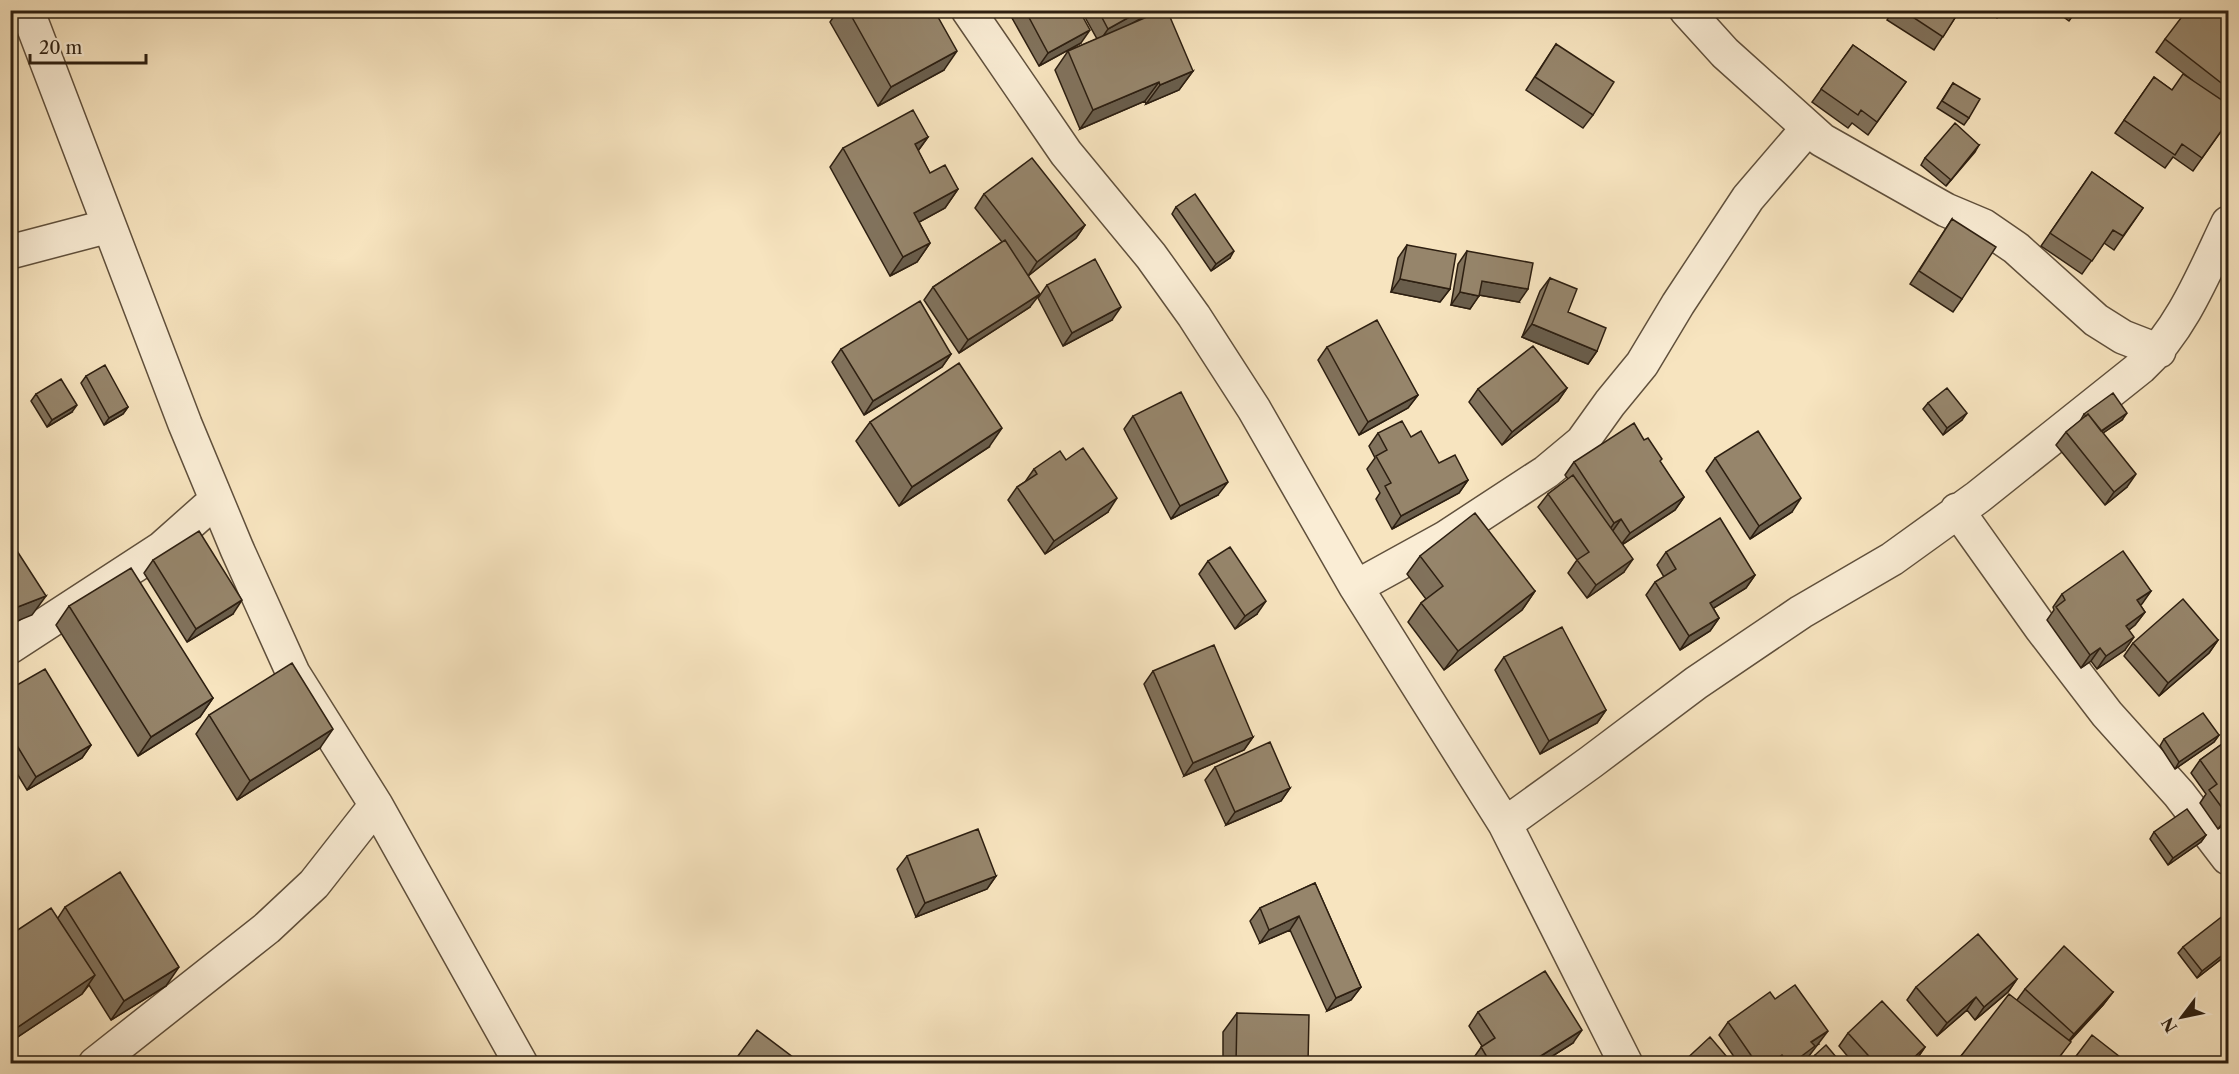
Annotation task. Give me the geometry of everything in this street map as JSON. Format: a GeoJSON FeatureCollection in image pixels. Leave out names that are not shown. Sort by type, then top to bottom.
{"type":"FeatureCollection","features":[{"type":"Feature","properties":{"kind":"street"},"geometry":{"type":"LineString","coordinates":[[27,10],[216,500],[293,673],[376,805],[521,1064]]}},
{"type":"Feature","properties":{"kind":"street"},"geometry":{"type":"LineString","coordinates":[[968,10],[1066,153],[1151,256],[1194,316],[1254,409],[1356,587],[1505,824],[1626,1064]]}},
{"type":"Feature","properties":{"kind":"street"},"geometry":{"type":"LineString","coordinates":[[1686,10],[1725,53],[1822,140],[1946,210],[1984,226],[2016,248],[2096,320],[2123,337],[2159,351]]}},
{"type":"Feature","properties":{"kind":"street"},"geometry":{"type":"LineString","coordinates":[[1356,587],[1445,538],[1546,472],[1582,442],[1642,364],[1678,304],[1748,198],[1808,128]]}},
{"type":"Feature","properties":{"kind":"street"},"geometry":{"type":"LineString","coordinates":[[1505,824],[1696,683],[1801,612],[1892,559],[1978,497],[2141,367],[2159,351],[2192,297],[2229,223]]}},
{"type":"Feature","properties":{"kind":"street"},"geometry":{"type":"LineString","coordinates":[[10,252],[109,226]]}},
{"type":"Feature","properties":{"kind":"street"},"geometry":{"type":"LineString","coordinates":[[10,647],[162,548],[216,500]]}},
{"type":"Feature","properties":{"kind":"street"},"geometry":{"type":"LineString","coordinates":[[1957,510],[2041,628],[2107,714],[2179,794],[2229,858]]}},
{"type":"Feature","properties":{"kind":"street"},"geometry":{"type":"LineString","coordinates":[[94,1064],[267,928],[314,884],[376,805]]}},
{"type":"Feature","properties":{"kind":"building"},"geometry":{"type":"Polygon","coordinates":[[[848,10],[934,10],[957,51],[891,87],[848,10]]]}},
{"type":"Feature","properties":{"kind":"building"},"geometry":{"type":"Polygon","coordinates":[[[1025,10],[1079,10],[1090,30],[1048,53],[1025,10]]]}},
{"type":"Feature","properties":{"kind":"building"},"geometry":{"type":"Polygon","coordinates":[[[1098,10],[1142,10],[1108,29],[1098,10]]]}},
{"type":"Feature","properties":{"kind":"building"},"geometry":{"type":"Polygon","coordinates":[[[1167,10],[1193,71],[1160,85],[1159,82],[1093,110],[1068,51],[1167,10]]]}},
{"type":"Feature","properties":{"kind":"building"},"geometry":{"type":"Polygon","coordinates":[[[1902,10],[1960,10],[1943,37],[1902,10]]]}},
{"type":"Feature","properties":{"kind":"building"},"geometry":{"type":"Polygon","coordinates":[[[2187,10],[2229,10],[2229,89],[2165,39],[2187,10]]]}},
{"type":"Feature","properties":{"kind":"building"},"geometry":{"type":"Polygon","coordinates":[[[1556,44],[1614,82],[1593,115],[1535,77],[1556,44]]]}},
{"type":"Feature","properties":{"kind":"building"},"geometry":{"type":"Polygon","coordinates":[[[1853,45],[1906,82],[1877,122],[1861,110],[1858,115],[1821,89],[1853,45]]]}},
{"type":"Feature","properties":{"kind":"building"},"geometry":{"type":"Polygon","coordinates":[[[2183,74],[2229,105],[2229,120],[2202,158],[2182,144],[2175,155],[2124,120],[2154,77],[2172,90],[2183,74]]]}},
{"type":"Feature","properties":{"kind":"building"},"geometry":{"type":"Polygon","coordinates":[[[1953,83],[1980,99],[1969,118],[1942,101],[1953,83]]]}},
{"type":"Feature","properties":{"kind":"building"},"geometry":{"type":"Polygon","coordinates":[[[913,110],[928,137],[915,144],[930,173],[945,165],[958,189],[914,213],[930,243],[903,257],[843,148],[913,110]]]}},
{"type":"Feature","properties":{"kind":"building"},"geometry":{"type":"Polygon","coordinates":[[[1955,123],[1979,145],[1951,180],[1925,158],[1955,123]]]}},
{"type":"Feature","properties":{"kind":"building"},"geometry":{"type":"Polygon","coordinates":[[[1032,158],[1085,225],[1037,262],[984,194],[1032,158]]]}},
{"type":"Feature","properties":{"kind":"building"},"geometry":{"type":"Polygon","coordinates":[[[2092,172],[2143,208],[2123,236],[2113,230],[2092,261],[2050,233],[2092,172]]]}},
{"type":"Feature","properties":{"kind":"building"},"geometry":{"type":"Polygon","coordinates":[[[1195,194],[1234,251],[1216,264],[1176,207],[1195,194]]]}},
{"type":"Feature","properties":{"kind":"building"},"geometry":{"type":"Polygon","coordinates":[[[1952,219],[1996,247],[1962,299],[1919,271],[1952,219]]]}},
{"type":"Feature","properties":{"kind":"building"},"geometry":{"type":"Polygon","coordinates":[[[1005,240],[1040,294],[968,340],[933,287],[1005,240]]]}},
{"type":"Feature","properties":{"kind":"building"},"geometry":{"type":"Polygon","coordinates":[[[1407,245],[1456,254],[1450,289],[1400,279],[1407,245]]]}},
{"type":"Feature","properties":{"kind":"building"},"geometry":{"type":"Polygon","coordinates":[[[1467,251],[1533,263],[1528,289],[1482,281],[1479,296],[1460,292],[1467,251]]]}},
{"type":"Feature","properties":{"kind":"building"},"geometry":{"type":"Polygon","coordinates":[[[1095,259],[1121,307],[1072,333],[1047,285],[1095,259]]]}},
{"type":"Feature","properties":{"kind":"building"},"geometry":{"type":"Polygon","coordinates":[[[1550,278],[1577,289],[1568,312],[1606,328],[1597,351],[1532,324],[1550,278]]]}},
{"type":"Feature","properties":{"kind":"building"},"geometry":{"type":"Polygon","coordinates":[[[920,301],[951,354],[873,401],[841,349],[920,301]]]}},
{"type":"Feature","properties":{"kind":"building"},"geometry":{"type":"Polygon","coordinates":[[[1377,320],[1418,395],[1368,422],[1327,347],[1377,320]]]}},
{"type":"Feature","properties":{"kind":"building"},"geometry":{"type":"Polygon","coordinates":[[[1533,346],[1567,388],[1512,432],[1478,389],[1533,346]]]}},
{"type":"Feature","properties":{"kind":"building"},"geometry":{"type":"Polygon","coordinates":[[[959,363],[1002,428],[912,487],[870,422],[959,363]]]}},
{"type":"Feature","properties":{"kind":"building"},"geometry":{"type":"Polygon","coordinates":[[[105,365],[128,407],[109,418],[86,376],[105,365]]]}},
{"type":"Feature","properties":{"kind":"building"},"geometry":{"type":"Polygon","coordinates":[[[61,379],[77,405],[52,420],[36,394],[61,379]]]}},
{"type":"Feature","properties":{"kind":"building"},"geometry":{"type":"Polygon","coordinates":[[[1947,388],[1967,413],[1947,428],[1928,403],[1947,388]]]}},
{"type":"Feature","properties":{"kind":"building"},"geometry":{"type":"Polygon","coordinates":[[[1181,392],[1228,482],[1180,506],[1133,416],[1181,392]]]}},
{"type":"Feature","properties":{"kind":"building"},"geometry":{"type":"Polygon","coordinates":[[[2113,393],[2127,413],[2101,431],[2088,414],[2086,416],[2084,414],[2113,393]]]}},
{"type":"Feature","properties":{"kind":"building"},"geometry":{"type":"Polygon","coordinates":[[[2088,414],[2136,474],[2114,492],[2066,432],[2088,414]]]}},
{"type":"Feature","properties":{"kind":"building"},"geometry":{"type":"Polygon","coordinates":[[[1402,421],[1411,437],[1421,431],[1439,463],[1455,455],[1468,480],[1401,516],[1385,486],[1391,483],[1376,456],[1387,450],[1378,433],[1402,421]]]}},
{"type":"Feature","properties":{"kind":"building"},"geometry":{"type":"Polygon","coordinates":[[[1634,423],[1644,440],[1648,438],[1684,497],[1630,533],[1621,519],[1614,523],[1574,462],[1634,423]]]}},
{"type":"Feature","properties":{"kind":"building"},"geometry":{"type":"Polygon","coordinates":[[[1758,431],[1801,498],[1759,526],[1715,458],[1758,431]]]}},
{"type":"Feature","properties":{"kind":"building"},"geometry":{"type":"Polygon","coordinates":[[[1083,448],[1117,498],[1054,541],[1017,487],[1037,474],[1034,469],[1060,451],[1066,460],[1083,448]]]}},
{"type":"Feature","properties":{"kind":"building"},"geometry":{"type":"Polygon","coordinates":[[[1573,475],[1633,559],[1596,585],[1577,560],[1589,552],[1548,494],[1573,475]]]}},
{"type":"Feature","properties":{"kind":"building"},"geometry":{"type":"Polygon","coordinates":[[[1475,513],[1535,591],[1458,651],[1421,603],[1443,586],[1420,556],[1475,513]]]}},
{"type":"Feature","properties":{"kind":"building"},"geometry":{"type":"Polygon","coordinates":[[[1720,518],[1755,575],[1710,603],[1719,618],[1689,636],[1655,582],[1676,569],[1666,552],[1720,518]]]}},
{"type":"Feature","properties":{"kind":"building"},"geometry":{"type":"Polygon","coordinates":[[[199,531],[242,600],[196,629],[153,560],[199,531]]]}},
{"type":"Feature","properties":{"kind":"building"},"geometry":{"type":"Polygon","coordinates":[[[10,540],[46,596],[10,610],[10,540]]]}},
{"type":"Feature","properties":{"kind":"building"},"geometry":{"type":"Polygon","coordinates":[[[1230,547],[1266,601],[1245,616],[1208,561],[1230,547]]]}},
{"type":"Feature","properties":{"kind":"building"},"geometry":{"type":"Polygon","coordinates":[[[2123,551],[2151,591],[2137,600],[2145,612],[2126,626],[2134,637],[2106,656],[2100,648],[2090,655],[2056,607],[2065,600],[2062,594],[2123,551]]]}},
{"type":"Feature","properties":{"kind":"building"},"geometry":{"type":"Polygon","coordinates":[[[131,568],[213,698],[151,737],[69,606],[131,568]]]}},
{"type":"Feature","properties":{"kind":"building"},"geometry":{"type":"Polygon","coordinates":[[[2183,599],[2218,640],[2168,683],[2133,643],[2183,599]]]}},
{"type":"Feature","properties":{"kind":"building"},"geometry":{"type":"Polygon","coordinates":[[[1562,627],[1606,710],[1549,741],[1504,657],[1562,627]]]}},
{"type":"Feature","properties":{"kind":"building"},"geometry":{"type":"Polygon","coordinates":[[[1214,645],[1253,737],[1193,763],[1153,671],[1214,645]]]}},
{"type":"Feature","properties":{"kind":"building"},"geometry":{"type":"Polygon","coordinates":[[[292,663],[333,729],[250,781],[209,715],[292,663]]]}},
{"type":"Feature","properties":{"kind":"building"},"geometry":{"type":"Polygon","coordinates":[[[45,669],[91,745],[36,777],[10,734],[10,689],[45,669]]]}},
{"type":"Feature","properties":{"kind":"building"},"geometry":{"type":"Polygon","coordinates":[[[2203,713],[2219,735],[2179,762],[2164,739],[2203,713]]]}},
{"type":"Feature","properties":{"kind":"building"},"geometry":{"type":"Polygon","coordinates":[[[2229,739],[2228,816],[2209,790],[2217,784],[2200,760],[2229,739]]]}},
{"type":"Feature","properties":{"kind":"building"},"geometry":{"type":"Polygon","coordinates":[[[1270,742],[1290,788],[1235,812],[1215,767],[1270,742]]]}},
{"type":"Feature","properties":{"kind":"building"},"geometry":{"type":"Polygon","coordinates":[[[2187,809],[2206,835],[2173,858],[2154,832],[2187,809]]]}},
{"type":"Feature","properties":{"kind":"building"},"geometry":{"type":"Polygon","coordinates":[[[978,829],[996,876],[925,903],[907,856],[978,829]]]}},
{"type":"Feature","properties":{"kind":"building"},"geometry":{"type":"Polygon","coordinates":[[[120,872],[179,967],[124,1001],[65,907],[120,872]]]}},
{"type":"Feature","properties":{"kind":"building"},"geometry":{"type":"Polygon","coordinates":[[[1315,883],[1361,987],[1336,998],[1299,916],[1269,930],[1260,908],[1315,883]]]}},
{"type":"Feature","properties":{"kind":"building"},"geometry":{"type":"Polygon","coordinates":[[[51,908],[95,975],[12,1031],[10,1029],[10,935],[51,908]]]}},
{"type":"Feature","properties":{"kind":"building"},"geometry":{"type":"Polygon","coordinates":[[[2224,915],[2229,921],[2229,950],[2202,971],[2183,947],[2224,915]]]}},
{"type":"Feature","properties":{"kind":"building"},"geometry":{"type":"Polygon","coordinates":[[[1978,934],[2017,979],[1984,1007],[1976,997],[1947,1023],[1916,987],[1978,934]]]}},
{"type":"Feature","properties":{"kind":"building"},"geometry":{"type":"Polygon","coordinates":[[[2064,946],[2113,992],[2074,1034],[2025,989],[2064,946]]]}},
{"type":"Feature","properties":{"kind":"building"},"geometry":{"type":"Polygon","coordinates":[[[1545,971],[1582,1030],[1528,1064],[1491,1064],[1481,1047],[1495,1038],[1478,1012],[1545,971]]]}},
{"type":"Feature","properties":{"kind":"building"},"geometry":{"type":"Polygon","coordinates":[[[1795,985],[1828,1031],[1811,1042],[1815,1046],[1791,1064],[1788,1064],[1782,1055],[1770,1064],[1757,1064],[1728,1022],[1770,992],[1775,999],[1795,985]]]}},
{"type":"Feature","properties":{"kind":"building"},"geometry":{"type":"Polygon","coordinates":[[[2009,994],[2071,1042],[2054,1064],[1971,1064],[1961,1056],[2009,994]]]}},
{"type":"Feature","properties":{"kind":"building"},"geometry":{"type":"Polygon","coordinates":[[[1882,1001],[1925,1047],[1907,1064],[1876,1064],[1848,1033],[1882,1001]]]}},
{"type":"Feature","properties":{"kind":"building"},"geometry":{"type":"Polygon","coordinates":[[[1237,1013],[1309,1015],[1308,1064],[1236,1064],[1237,1013]]]}},
{"type":"Feature","properties":{"kind":"building"},"geometry":{"type":"Polygon","coordinates":[[[757,1030],[798,1061],[796,1064],[732,1064],[757,1030]]]}},
{"type":"Feature","properties":{"kind":"building"},"geometry":{"type":"Polygon","coordinates":[[[2092,1035],[2129,1064],[2070,1064],[2092,1035]]]}},
{"type":"Feature","properties":{"kind":"building"},"geometry":{"type":"Polygon","coordinates":[[[1710,1037],[1733,1064],[1681,1064],[1710,1037]]]}},
{"type":"Feature","properties":{"kind":"building"},"geometry":{"type":"Polygon","coordinates":[[[1826,1045],[1842,1064],[1816,1064],[1820,1061],[1815,1055],[1826,1045]]]}}]}
